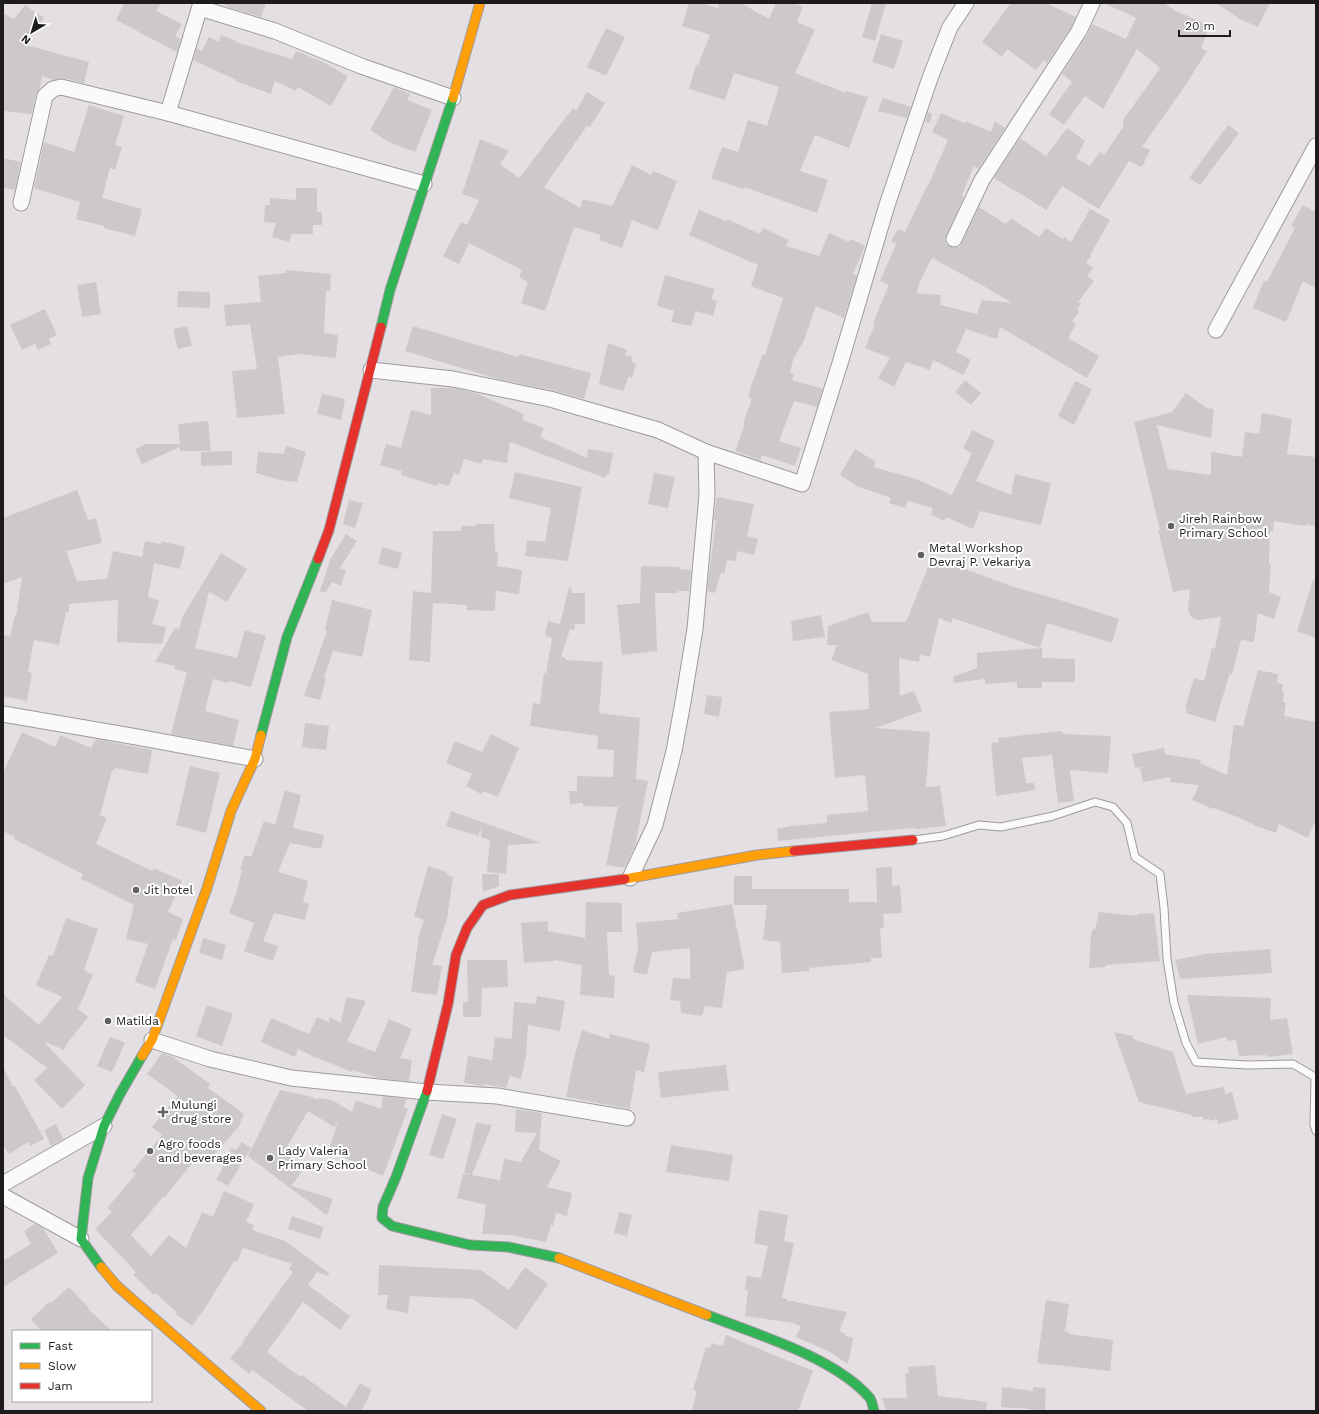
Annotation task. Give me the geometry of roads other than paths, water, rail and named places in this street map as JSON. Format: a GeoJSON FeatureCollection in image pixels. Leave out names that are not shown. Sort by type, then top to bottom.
{"type":"FeatureCollection","features":[{"type":"Feature","properties":{"kind":"street"},"geometry":{"type":"LineString","coordinates":[[81,1239],[88,1178],[104,1126],[120,1094],[152,1040],[207,888],[231,811],[255,759],[288,637],[329,530],[371,370],[390,290],[453,98],[480,3]]}},
{"type":"Feature","properties":{"kind":"street"},"geometry":{"type":"LineString","coordinates":[[371,370],[452,379],[550,399],[658,430],[706,452],[802,484],[887,205],[933,70],[950,27],[966,3]]}},
{"type":"Feature","properties":{"kind":"street"},"geometry":{"type":"LineString","coordinates":[[954,239],[982,180],[1080,31],[1092,3]]}},
{"type":"Feature","properties":{"kind":"street"},"geometry":{"type":"LineString","coordinates":[[168,113],[200,5],[275,31],[361,66],[453,98]]}},
{"type":"Feature","properties":{"kind":"street"},"geometry":{"type":"LineString","coordinates":[[21,203],[45,96],[53,89],[61,87],[168,113],[424,184]]}},
{"type":"Feature","properties":{"kind":"street"},"geometry":{"type":"LineString","coordinates":[[1216,330],[1316,146]]}},
{"type":"Feature","properties":{"kind":"street"},"geometry":{"type":"LineString","coordinates":[[630,878],[655,826],[674,751],[683,702],[695,622],[706,496],[706,452]]}},
{"type":"Feature","properties":{"kind":"street"},"geometry":{"type":"LineString","coordinates":[[3,714],[255,759]]}},
{"type":"Feature","properties":{"kind":"street"},"geometry":{"type":"LineString","coordinates":[[874,1411],[870,1398],[851,1381],[825,1363],[777,1342],[635,1286],[563,1259],[508,1247],[470,1245],[392,1226],[382,1218],[383,1207],[396,1177],[427,1092],[448,1004],[456,955],[467,928],[483,905],[510,895],[630,878],[757,855],[913,840]]}},
{"type":"Feature","properties":{"kind":"street"},"geometry":{"type":"LineString","coordinates":[[152,1040],[210,1058],[292,1078],[427,1092],[497,1096],[627,1118]]}},
{"type":"Feature","properties":{"kind":"street"},"geometry":{"type":"LineString","coordinates":[[3,1184],[104,1126]]}},
{"type":"Feature","properties":{"kind":"street"},"geometry":{"type":"LineString","coordinates":[[3,1196],[81,1239],[92,1256],[117,1286],[261,1411]]}},
{"type":"Feature","properties":{"kind":"lane"},"geometry":{"type":"LineString","coordinates":[[913,840],[943,836],[979,825],[1001,827],[1053,816],[1095,802],[1113,806],[1127,823],[1135,857],[1160,874],[1167,959],[1174,1003],[1186,1043],[1196,1062],[1247,1065],[1292,1064],[1315,1077],[1314,1125],[1316,1131]]}},
{"type":"Feature","properties":{"kind":"place","name":"Jireh Rainbow Primary School"},"geometry":{"type":"Point","coordinates":[1171,526]}},
{"type":"Feature","properties":{"kind":"place","name":"Metal Workshop Devraj P. Vekariya"},"geometry":{"type":"Point","coordinates":[921,555]}},
{"type":"Feature","properties":{"kind":"place","name":"Jit hotel"},"geometry":{"type":"Point","coordinates":[136,890]}},
{"type":"Feature","properties":{"kind":"place","name":"Matilda"},"geometry":{"type":"Point","coordinates":[108,1021]}},
{"type":"Feature","properties":{"kind":"place","name":"Mulungi drug store"},"geometry":{"type":"Point","coordinates":[163,1112]}},
{"type":"Feature","properties":{"kind":"place","name":"Agro foods and beverages"},"geometry":{"type":"Point","coordinates":[150,1151]}},
{"type":"Feature","properties":{"kind":"place","name":"Lady Valeria Primary School"},"geometry":{"type":"Point","coordinates":[270,1158]}}]}
